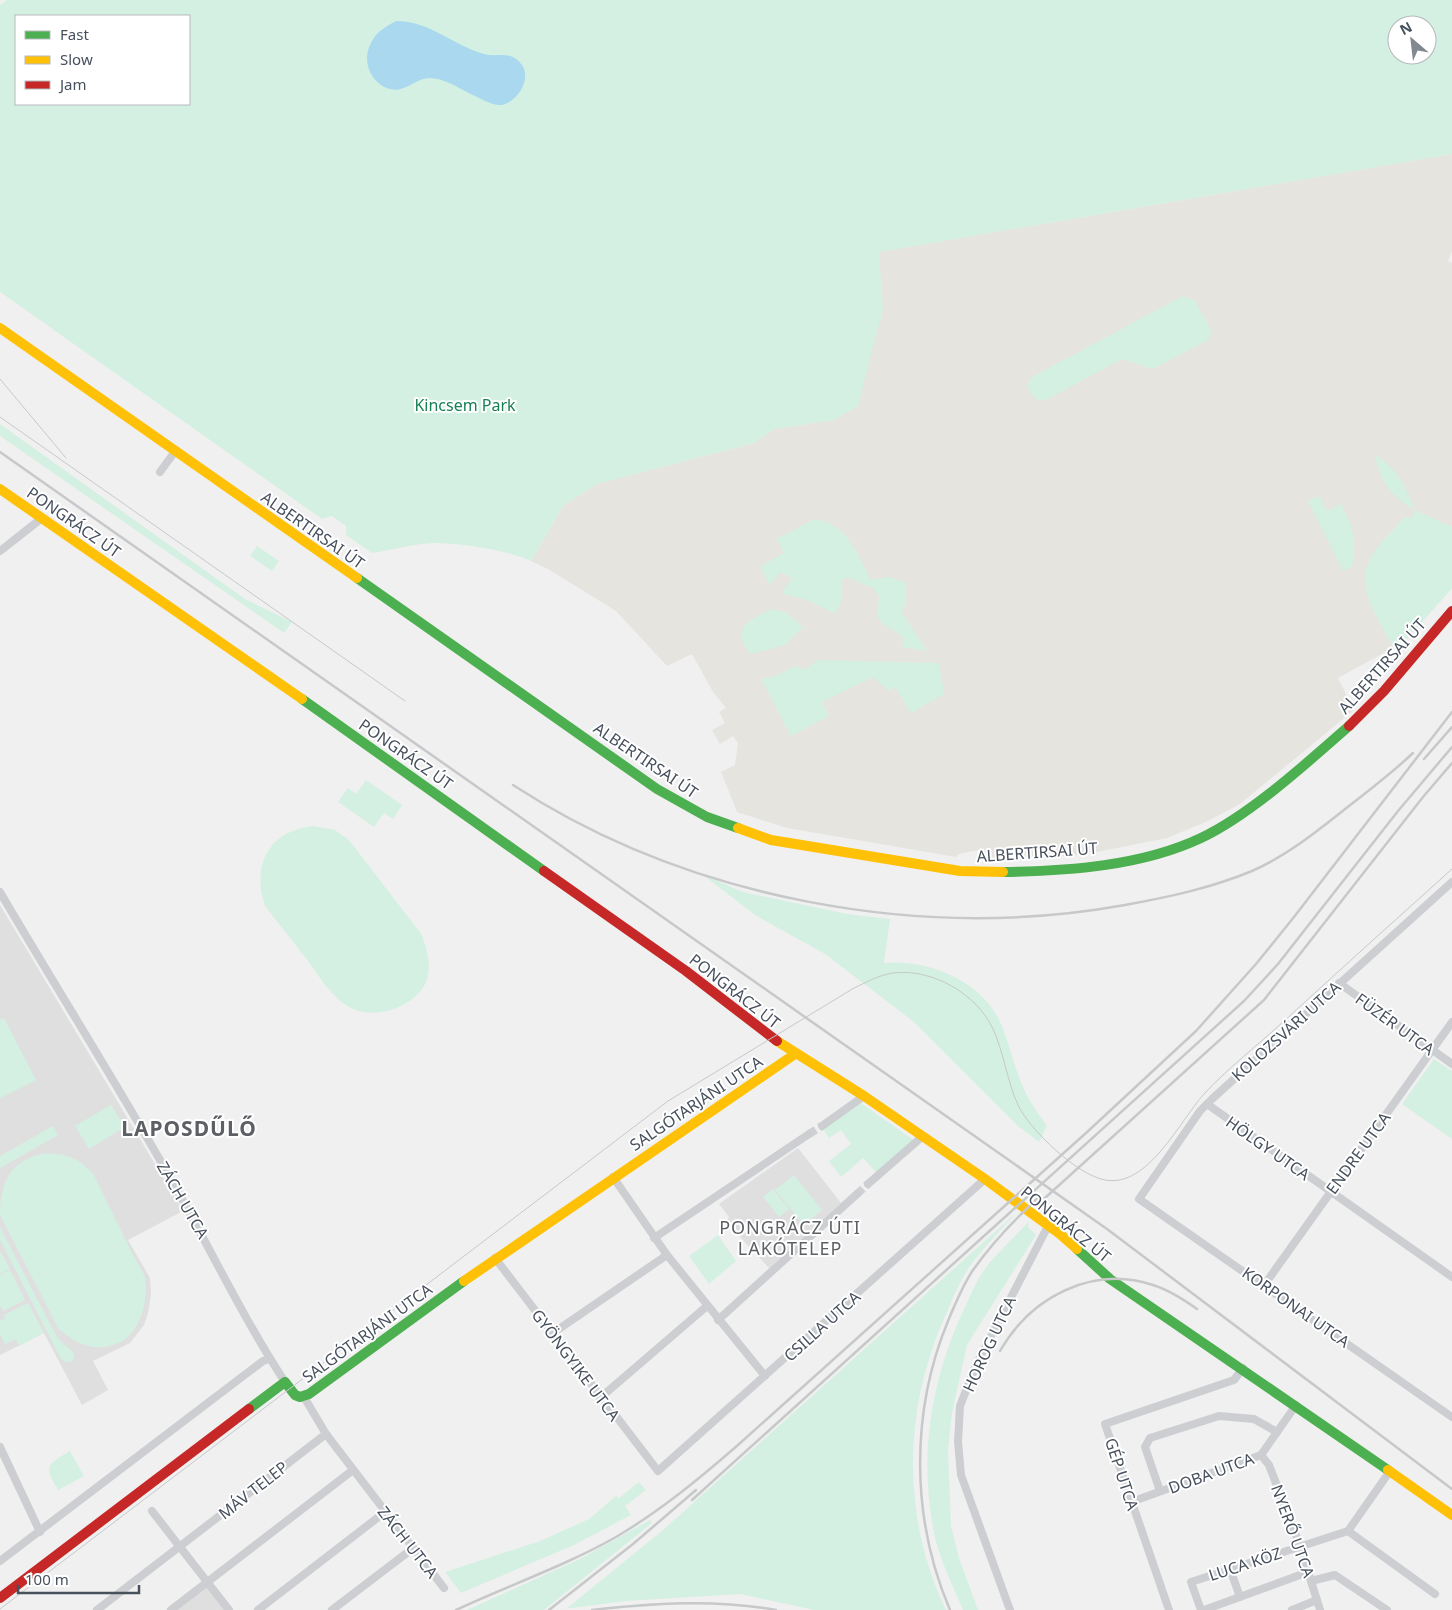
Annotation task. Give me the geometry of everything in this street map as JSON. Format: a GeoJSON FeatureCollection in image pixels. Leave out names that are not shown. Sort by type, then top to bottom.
{"type":"FeatureCollection","features":[{"type":"Feature","properties":{"kind":"street","name":"ALBERTIRSAI ÚT"},"geometry":{"type":"LineString","coordinates":[[0,328],[677,801],[707,817],[771,840],[960,871],[1059,868],[1108,862],[1167,850],[1213,832],[1242,815],[1359,716],[1452,611]]}},
{"type":"Feature","properties":{"kind":"street"},"geometry":{"type":"LineString","coordinates":[[160,472],[176,450]]}},
{"type":"Feature","properties":{"kind":"street","name":"PONGRÁCZ ÚT"},"geometry":{"type":"LineString","coordinates":[[0,489],[222,643],[686,971],[795,1054],[864,1096],[985,1179],[1048,1226],[1110,1279],[1296,1404],[1452,1515]]}},
{"type":"Feature","properties":{"kind":"street"},"geometry":{"type":"LineString","coordinates":[[0,551],[42,518]]}},
{"type":"Feature","properties":{"kind":"street","name":"KOLOZSVÁRI UTCA"},"geometry":{"type":"LineString","coordinates":[[1139,1199],[1207,1104],[1452,882]]}},
{"type":"Feature","properties":{"kind":"street","name":"ZÁCH UTCA"},"geometry":{"type":"LineString","coordinates":[[0,892],[131,1108],[270,1359],[285,1382]]}},
{"type":"Feature","properties":{"kind":"street","name":"FÜZÉR UTCA"},"geometry":{"type":"LineString","coordinates":[[1339,983],[1452,1064]]}},
{"type":"Feature","properties":{"kind":"street","name":"ENDRE UTCA"},"geometry":{"type":"LineString","coordinates":[[1264,1284],[1452,1022]]}},
{"type":"Feature","properties":{"kind":"street","name":"SALGÓTARJÁNI UTCA"},"geometry":{"type":"LineString","coordinates":[[0,1598],[285,1382],[295,1395],[304,1397],[383,1342],[494,1258],[795,1054]]}},
{"type":"Feature","properties":{"kind":"street"},"geometry":{"type":"LineString","coordinates":[[822,1126],[864,1096]]}},
{"type":"Feature","properties":{"kind":"street","name":"HÖLGY UTCA"},"geometry":{"type":"LineString","coordinates":[[1207,1104],[1452,1277]]}},
{"type":"Feature","properties":{"kind":"street"},"geometry":{"type":"LineString","coordinates":[[654,1238],[808,1135]]}},
{"type":"Feature","properties":{"kind":"street"},"geometry":{"type":"LineString","coordinates":[[868,1184],[923,1136]]}},
{"type":"Feature","properties":{"kind":"street"},"geometry":{"type":"LineString","coordinates":[[613,1177],[654,1238],[718,1320],[765,1376]]}},
{"type":"Feature","properties":{"kind":"street","name":"CSILLA UTCA"},"geometry":{"type":"LineString","coordinates":[[658,1471],[985,1179]]}},
{"type":"Feature","properties":{"kind":"street"},"geometry":{"type":"LineString","coordinates":[[718,1320],[857,1194]]}},
{"type":"Feature","properties":{"kind":"street","name":"KORPONAI UTCA"},"geometry":{"type":"LineString","coordinates":[[1139,1199],[1264,1284],[1452,1417]]}},
{"type":"Feature","properties":{"kind":"street","name":"HOROG UTCA"},"geometry":{"type":"LineString","coordinates":[[1010,1610],[961,1475],[958,1442],[960,1406],[976,1365],[1048,1226]]}},
{"type":"Feature","properties":{"kind":"street"},"geometry":{"type":"LineString","coordinates":[[553,1333],[667,1255]]}},
{"type":"Feature","properties":{"kind":"street","name":"GYÖNGYIKE UTCA"},"geometry":{"type":"LineString","coordinates":[[494,1258],[658,1471]]}},
{"type":"Feature","properties":{"kind":"street"},"geometry":{"type":"LineString","coordinates":[[600,1398],[707,1306]]}},
{"type":"Feature","properties":{"kind":"street"},"geometry":{"type":"LineString","coordinates":[[0,1561],[263,1361],[270,1359]]}},
{"type":"Feature","properties":{"kind":"street","name":"GÉP UTCA"},"geometry":{"type":"LineString","coordinates":[[1169,1610],[1105,1424],[1234,1380],[1243,1368]]}},
{"type":"Feature","properties":{"kind":"street","name":"ZÁCH UTCA"},"geometry":{"type":"LineString","coordinates":[[304,1397],[326,1434],[444,1588]]}},
{"type":"Feature","properties":{"kind":"street","name":"DOBA UTCA"},"geometry":{"type":"LineString","coordinates":[[1131,1502],[1261,1455],[1296,1404]]}},
{"type":"Feature","properties":{"kind":"street"},"geometry":{"type":"LineString","coordinates":[[1160,1491],[1145,1447],[1150,1438],[1219,1416],[1254,1419],[1277,1432]]}},
{"type":"Feature","properties":{"kind":"street","name":"MÁV TELEP"},"geometry":{"type":"LineString","coordinates":[[102,1609],[180,1546],[326,1434]]}},
{"type":"Feature","properties":{"kind":"street"},"geometry":{"type":"LineString","coordinates":[[0,1447],[40,1532]]}},
{"type":"Feature","properties":{"kind":"street","name":"NYERŐ UTCA"},"geometry":{"type":"LineString","coordinates":[[1261,1455],[1269,1466],[1300,1546],[1320,1610]]}},
{"type":"Feature","properties":{"kind":"street"},"geometry":{"type":"LineString","coordinates":[[171,1610],[353,1470]]}},
{"type":"Feature","properties":{"kind":"street"},"geometry":{"type":"LineString","coordinates":[[1390,1471],[1348,1531],[1435,1594]]}},
{"type":"Feature","properties":{"kind":"street"},"geometry":{"type":"LineString","coordinates":[[152,1510],[229,1610]]}},
{"type":"Feature","properties":{"kind":"street"},"geometry":{"type":"LineString","coordinates":[[258,1610],[385,1512]]}},
{"type":"Feature","properties":{"kind":"street","name":"LUCA KÖZ"},"geometry":{"type":"LineString","coordinates":[[1202,1610],[1191,1582],[1348,1531]]}},
{"type":"Feature","properties":{"kind":"street"},"geometry":{"type":"LineString","coordinates":[[332,1610],[412,1548]]}},
{"type":"Feature","properties":{"kind":"street"},"geometry":{"type":"LineString","coordinates":[[1230,1569],[1240,1597]]}},
{"type":"Feature","properties":{"kind":"street"},"geometry":{"type":"LineString","coordinates":[[1202,1610],[1308,1572]]}},
{"type":"Feature","properties":{"kind":"street"},"geometry":{"type":"LineString","coordinates":[[1311,1581],[1335,1575],[1387,1610]]}},
{"type":"Feature","properties":{"kind":"street"},"geometry":{"type":"LineString","coordinates":[[1292,1610],[1318,1600]]}},
{"type":"Feature","properties":{"kind":"shaded area"},"geometry":{"type":"Polygon","coordinates":[[[1452,154],[1452,251],[1448,261],[1452,263],[1452,588],[1404,642],[1338,678],[1354,710],[1240,804],[1208,821],[1167,838],[1087,854],[990,863],[984,849],[959,854],[956,857],[787,828],[737,812],[721,772],[735,765],[738,743],[733,736],[720,744],[712,730],[725,723],[719,712],[726,708],[713,692],[692,654],[667,666],[616,611],[548,569],[531,561],[563,506],[597,484],[754,443],[774,429],[834,420],[883,309],[878,252],[1452,154]]]}},
{"type":"Feature","properties":{"kind":"shaded area"},"geometry":{"type":"Polygon","coordinates":[[[0,905],[183,1211],[128,1240],[150,1278],[151,1294],[148,1313],[144,1325],[130,1343],[93,1361],[108,1390],[82,1405],[44,1333],[0,1355],[0,905]]]}},
{"type":"Feature","properties":{"kind":"shaded area"},"geometry":{"type":"Polygon","coordinates":[[[798,1148],[841,1203],[769,1268],[741,1238],[727,1220],[729,1217],[719,1204],[798,1148]]]}},
{"type":"Feature","properties":{"kind":"shaded area"},"geometry":{"type":"Polygon","coordinates":[[[207,1585],[226,1610],[175,1610],[207,1585]]]}},
{"type":"Feature","properties":{"kind":"green space","name":"Kincsem Park"},"geometry":{"type":"Polygon","coordinates":[[[7,0],[1452,0],[1452,154],[879,252],[883,309],[858,406],[834,420],[774,429],[754,443],[597,484],[563,506],[531,561],[485,548],[437,543],[413,545],[372,553],[346,535],[346,526],[332,516],[322,519],[0,292],[0,5],[7,0]]]}},
{"type":"Feature","properties":{"kind":"green space"},"geometry":{"type":"Polygon","coordinates":[[[1183,296],[1195,301],[1211,330],[1208,340],[1153,369],[1122,359],[1046,400],[1038,400],[1033,397],[1027,386],[1032,377],[1183,296]]]}},
{"type":"Feature","properties":{"kind":"green space"},"geometry":{"type":"Polygon","coordinates":[[[0,424],[245,599],[292,622],[284,633],[0,436],[0,424]]]}},
{"type":"Feature","properties":{"kind":"green space"},"geometry":{"type":"Polygon","coordinates":[[[1374,454],[1389,465],[1400,478],[1415,510],[1399,499],[1386,485],[1374,454]]]}},
{"type":"Feature","properties":{"kind":"green space"},"geometry":{"type":"Polygon","coordinates":[[[1319,496],[1327,511],[1341,504],[1352,527],[1354,548],[1352,567],[1343,571],[1308,501],[1319,496]]]}},
{"type":"Feature","properties":{"kind":"green space"},"geometry":{"type":"Polygon","coordinates":[[[1415,510],[1452,527],[1452,588],[1404,642],[1394,648],[1376,616],[1367,594],[1366,571],[1370,559],[1377,548],[1405,517],[1412,518],[1415,510]]]}},
{"type":"Feature","properties":{"kind":"green space"},"geometry":{"type":"Polygon","coordinates":[[[814,519],[825,522],[843,533],[856,550],[871,580],[889,577],[905,582],[906,604],[901,611],[927,651],[901,647],[904,642],[902,636],[883,624],[877,616],[879,596],[873,588],[847,577],[841,581],[841,603],[834,613],[804,599],[784,594],[783,591],[792,578],[780,572],[770,585],[760,566],[784,553],[777,539],[814,519]]]}},
{"type":"Feature","properties":{"kind":"green space"},"geometry":{"type":"Polygon","coordinates":[[[257,546],[279,561],[272,571],[250,556],[257,546]]]}},
{"type":"Feature","properties":{"kind":"green space"},"geometry":{"type":"Polygon","coordinates":[[[772,609],[785,612],[803,627],[785,645],[750,654],[742,640],[742,630],[753,619],[772,609]]]}},
{"type":"Feature","properties":{"kind":"green space"},"geometry":{"type":"Polygon","coordinates":[[[818,660],[939,663],[944,694],[911,713],[895,687],[889,691],[873,677],[822,702],[829,716],[791,736],[761,679],[776,676],[796,666],[804,670],[818,660]]]}},
{"type":"Feature","properties":{"kind":"green space"},"geometry":{"type":"Polygon","coordinates":[[[366,780],[402,805],[393,819],[384,813],[374,827],[338,802],[348,788],[356,794],[366,780]]]}},
{"type":"Feature","properties":{"kind":"green space"},"geometry":{"type":"Polygon","coordinates":[[[314,826],[335,830],[349,840],[422,935],[429,967],[426,982],[416,996],[397,1008],[376,1013],[355,1010],[345,1005],[328,989],[265,906],[260,877],[262,864],[267,852],[285,834],[314,826]]]}},
{"type":"Feature","properties":{"kind":"green space"},"geometry":{"type":"Polygon","coordinates":[[[703,875],[743,892],[847,914],[890,919],[884,963],[918,965],[951,975],[980,994],[991,1007],[1004,1031],[1024,1088],[1047,1126],[1039,1142],[1018,1126],[914,1022],[825,954],[755,915],[703,875]]]}},
{"type":"Feature","properties":{"kind":"green space"},"geometry":{"type":"Polygon","coordinates":[[[4,1018],[36,1080],[0,1098],[0,1020],[4,1018]]]}},
{"type":"Feature","properties":{"kind":"green space"},"geometry":{"type":"Polygon","coordinates":[[[1434,1059],[1452,1071],[1452,1139],[1402,1104],[1434,1059]]]}},
{"type":"Feature","properties":{"kind":"green space"},"geometry":{"type":"Polygon","coordinates":[[[858,1101],[915,1141],[877,1173],[863,1158],[841,1177],[829,1161],[851,1144],[841,1130],[829,1138],[822,1127],[858,1101]]]}},
{"type":"Feature","properties":{"kind":"green space"},"geometry":{"type":"Polygon","coordinates":[[[111,1105],[125,1127],[89,1149],[75,1126],[111,1105]]]}},
{"type":"Feature","properties":{"kind":"green space"},"geometry":{"type":"Polygon","coordinates":[[[53,1126],[58,1135],[0,1168],[0,1156],[53,1126]]]}},
{"type":"Feature","properties":{"kind":"green space"},"geometry":{"type":"Polygon","coordinates":[[[41,1154],[57,1154],[70,1157],[82,1164],[94,1175],[144,1275],[146,1288],[140,1318],[130,1335],[113,1345],[97,1347],[83,1344],[70,1338],[58,1328],[0,1215],[2,1194],[8,1176],[21,1163],[41,1154]]]}},
{"type":"Feature","properties":{"kind":"green space"},"geometry":{"type":"Polygon","coordinates":[[[794,1175],[822,1210],[804,1225],[775,1190],[794,1175]]]}},
{"type":"Feature","properties":{"kind":"green space"},"geometry":{"type":"Polygon","coordinates":[[[773,1189],[789,1209],[779,1217],[763,1197],[773,1189]]]}},
{"type":"Feature","properties":{"kind":"green space"},"geometry":{"type":"Polygon","coordinates":[[[1017,1212],[981,1252],[962,1279],[943,1321],[930,1356],[920,1392],[913,1466],[915,1503],[921,1539],[932,1575],[946,1610],[814,1610],[740,1594],[626,1601],[566,1609],[663,1530],[1017,1212]]]}},
{"type":"Feature","properties":{"kind":"green space"},"geometry":{"type":"Polygon","coordinates":[[[1029,1221],[1028,1227],[1036,1235],[967,1345],[952,1413],[948,1449],[951,1526],[959,1558],[978,1610],[963,1610],[942,1560],[933,1528],[927,1471],[931,1416],[936,1389],[953,1335],[975,1286],[989,1263],[1029,1221]]]}},
{"type":"Feature","properties":{"kind":"green space"},"geometry":{"type":"Polygon","coordinates":[[[0,1227],[58,1339],[72,1351],[73,1361],[66,1362],[61,1359],[0,1240],[0,1227]]]}},
{"type":"Feature","properties":{"kind":"green space"},"geometry":{"type":"Polygon","coordinates":[[[718,1235],[736,1261],[709,1284],[689,1256],[718,1235]]]}},
{"type":"Feature","properties":{"kind":"green space"},"geometry":{"type":"Polygon","coordinates":[[[0,1253],[10,1269],[0,1274],[0,1253]]]}},
{"type":"Feature","properties":{"kind":"green space"},"geometry":{"type":"Polygon","coordinates":[[[10,1270],[25,1300],[3,1311],[0,1306],[0,1275],[10,1270]]]}},
{"type":"Feature","properties":{"kind":"green space"},"geometry":{"type":"Polygon","coordinates":[[[28,1303],[44,1333],[19,1346],[16,1339],[5,1344],[0,1335],[0,1321],[5,1318],[4,1315],[28,1303]]]}},
{"type":"Feature","properties":{"kind":"green space"},"geometry":{"type":"Polygon","coordinates":[[[70,1451],[84,1476],[58,1490],[49,1471],[50,1467],[52,1463],[70,1451]]]}},
{"type":"Feature","properties":{"kind":"green space"},"geometry":{"type":"Polygon","coordinates":[[[639,1482],[646,1490],[625,1506],[631,1515],[574,1545],[461,1593],[445,1572],[540,1541],[589,1519],[616,1496],[619,1498],[639,1482]]]}},
{"type":"Feature","properties":{"kind":"green space"},"geometry":{"type":"Polygon","coordinates":[[[650,1520],[652,1523],[544,1610],[467,1610],[580,1559],[650,1520]]]}},
{"type":"Feature","properties":{"kind":"water"},"geometry":{"type":"Polygon","coordinates":[[[396,21],[420,25],[484,54],[513,57],[522,65],[525,71],[524,84],[521,90],[517,96],[506,104],[496,105],[435,78],[420,80],[396,90],[383,86],[373,77],[370,71],[367,57],[368,50],[378,33],[396,21]]]}},
{"type":"Feature","properties":{"kind":"tunnel"},"geometry":{"type":"LineString","coordinates":[[809,1134],[822,1126]]}},
{"type":"Feature","properties":{"kind":"tunnel"},"geometry":{"type":"LineString","coordinates":[[857,1194],[868,1184]]}},
{"type":"Feature","properties":{"kind":"tram line"},"geometry":{"type":"LineString","coordinates":[[0,379],[66,458]]}},
{"type":"Feature","properties":{"kind":"tram line"},"geometry":{"type":"LineString","coordinates":[[0,417],[405,701]]}},
{"type":"Feature","properties":{"kind":"tram line"},"geometry":{"type":"LineString","coordinates":[[0,1609],[668,1101],[854,988],[883,975],[908,973],[938,979],[965,995],[986,1016],[993,1029],[1014,1096],[1033,1127],[1068,1161],[1081,1170],[1105,1180],[1121,1180],[1135,1174],[1149,1164],[1213,1084],[1452,869]]}},
{"type":"Feature","properties":{"kind":"railway"},"geometry":{"type":"LineString","coordinates":[[0,452],[1107,1229],[1452,1489]]}},
{"type":"Feature","properties":{"kind":"railway"},"geometry":{"type":"LineString","coordinates":[[456,1610],[597,1547],[632,1527],[679,1494],[738,1445],[1086,1133],[1196,1031],[1256,964],[1452,712]]}},
{"type":"Feature","properties":{"kind":"railway"},"geometry":{"type":"LineString","coordinates":[[1424,759],[1452,727]]}},
{"type":"Feature","properties":{"kind":"railway"},"geometry":{"type":"LineString","coordinates":[[692,1500],[1244,1001],[1278,964],[1398,811],[1452,747]]}},
{"type":"Feature","properties":{"kind":"railway"},"geometry":{"type":"LineString","coordinates":[[513,785],[581,824],[654,857],[729,883],[808,902],[887,913],[968,918],[1047,915],[1125,905],[1158,899],[1237,877],[1265,865],[1291,850],[1382,780],[1413,753]]}},
{"type":"Feature","properties":{"kind":"railway"},"geometry":{"type":"LineString","coordinates":[[1036,1206],[1264,1000],[1423,797],[1452,763]]}},
{"type":"Feature","properties":{"kind":"railway"},"geometry":{"type":"LineString","coordinates":[[950,1610],[937,1575],[922,1503],[920,1466],[927,1392],[936,1356],[948,1321],[969,1276],[996,1241],[1039,1197]]}},
{"type":"Feature","properties":{"kind":"railway"},"geometry":{"type":"LineString","coordinates":[[1000,1351],[1028,1315],[1046,1301],[1065,1290],[1086,1283],[1108,1279],[1130,1280],[1153,1285],[1165,1289],[1197,1309]]}},
{"type":"Feature","properties":{"kind":"railway"},"geometry":{"type":"LineString","coordinates":[[549,1610],[633,1544],[696,1490]]}},
{"type":"Feature","properties":{"kind":"railway"},"geometry":{"type":"LineString","coordinates":[[592,1610],[684,1603],[730,1604],[776,1610]]}},
{"type":"Feature","properties":{"kind":"traffic: fast"},"geometry":{"type":"LineString","coordinates":[[357,578],[657,789],[707,817],[738,828]]}},
{"type":"Feature","properties":{"kind":"traffic: fast"},"geometry":{"type":"LineString","coordinates":[[302,699],[544,871]]}},
{"type":"Feature","properties":{"kind":"traffic: fast"},"geometry":{"type":"LineString","coordinates":[[1003,872],[1079,868],[1130,861],[1154,855],[1201,838],[1220,828],[1259,802],[1349,726]]}},
{"type":"Feature","properties":{"kind":"traffic: fast"},"geometry":{"type":"LineString","coordinates":[[1077,1249],[1110,1279],[1388,1470]]}},
{"type":"Feature","properties":{"kind":"traffic: fast"},"geometry":{"type":"LineString","coordinates":[[249,1409],[285,1382],[295,1395],[300,1397],[309,1394],[464,1281]]}},
{"type":"Feature","properties":{"kind":"traffic: slow"},"geometry":{"type":"LineString","coordinates":[[0,328],[357,578]]}},
{"type":"Feature","properties":{"kind":"traffic: slow"},"geometry":{"type":"LineString","coordinates":[[0,489],[302,699]]}},
{"type":"Feature","properties":{"kind":"traffic: slow"},"geometry":{"type":"LineString","coordinates":[[738,828],[771,840],[960,871],[1003,872]]}},
{"type":"Feature","properties":{"kind":"traffic: slow"},"geometry":{"type":"LineString","coordinates":[[777,1041],[864,1096],[985,1179],[1060,1234],[1077,1249]]}},
{"type":"Feature","properties":{"kind":"traffic: slow"},"geometry":{"type":"LineString","coordinates":[[464,1281],[795,1054]]}},
{"type":"Feature","properties":{"kind":"traffic: slow"},"geometry":{"type":"LineString","coordinates":[[1388,1470],[1452,1515]]}},
{"type":"Feature","properties":{"kind":"traffic: jam"},"geometry":{"type":"LineString","coordinates":[[1349,726],[1384,691],[1452,611]]}},
{"type":"Feature","properties":{"kind":"traffic: jam"},"geometry":{"type":"LineString","coordinates":[[544,871],[686,971],[777,1041]]}},
{"type":"Feature","properties":{"kind":"traffic: jam"},"geometry":{"type":"LineString","coordinates":[[0,1598],[249,1409]]}},
{"type":"Feature","properties":{"kind":"district","name":"LAPOSDŰLŐ"},"geometry":{"type":"Point","coordinates":[189,1128]}},
{"type":"Feature","properties":{"kind":"district","name":"PONGRÁCZ ÚTI LAKÓTELEP"},"geometry":{"type":"Point","coordinates":[790,1237]}}]}
